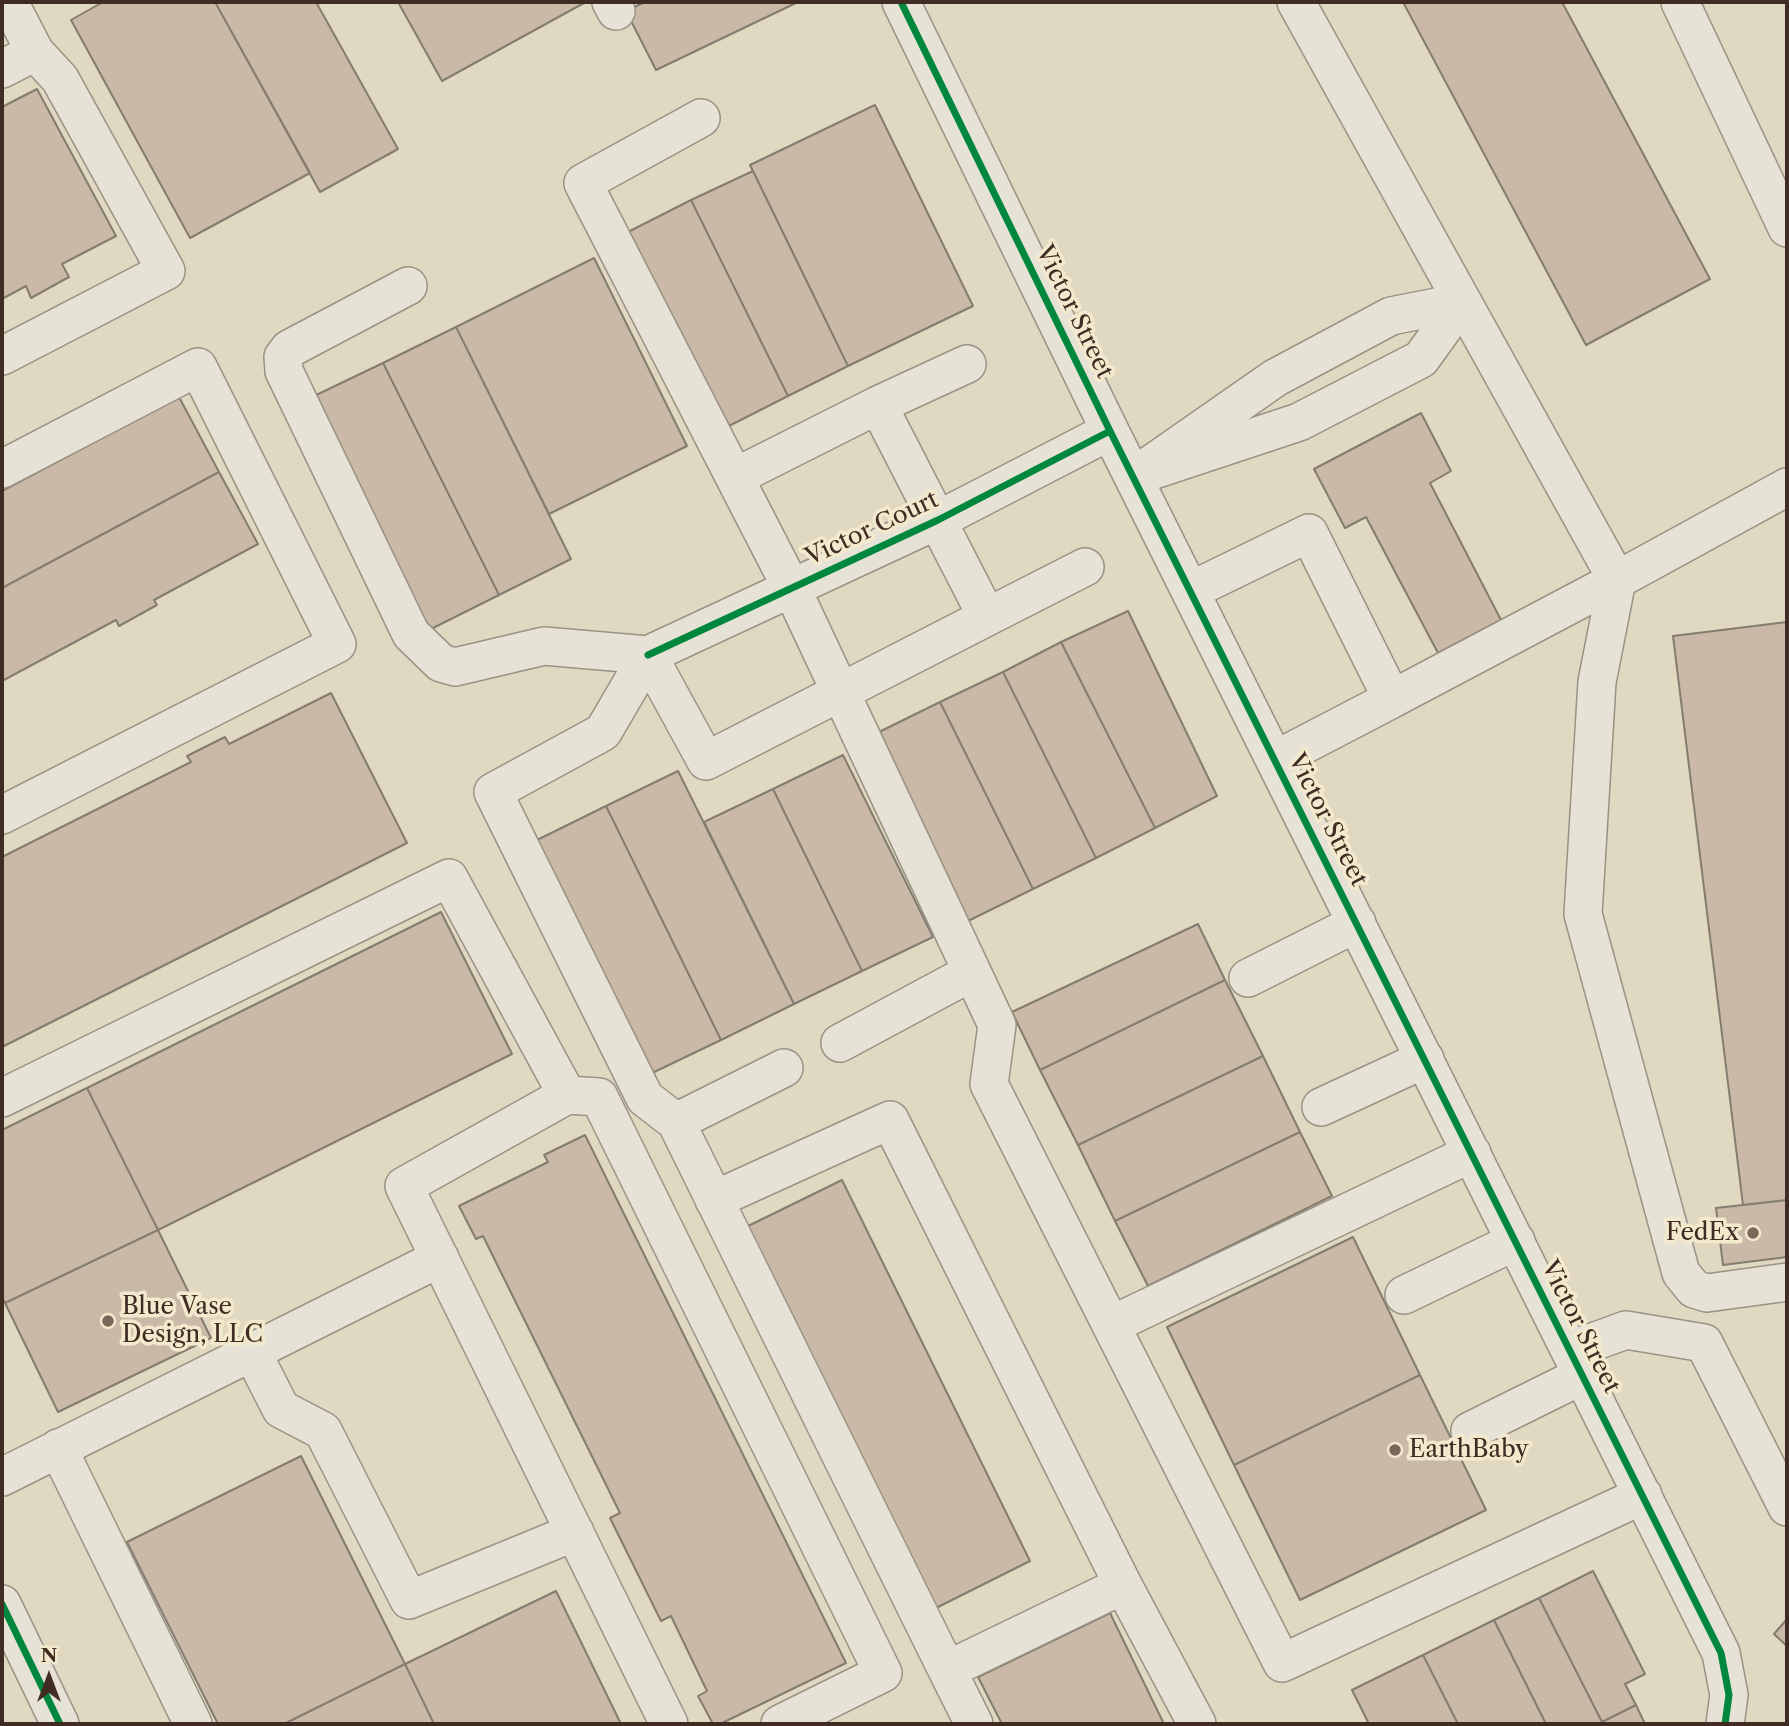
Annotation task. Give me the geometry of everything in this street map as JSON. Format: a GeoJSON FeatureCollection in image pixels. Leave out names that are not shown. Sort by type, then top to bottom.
{"type":"FeatureCollection","features":[{"type":"Feature","properties":{"kind":"street"},"geometry":{"type":"LineString","coordinates":[[2,356],[166,271],[60,79],[35,52],[9,2]]}},
{"type":"Feature","properties":{"kind":"street","name":"Victor Street"},"geometry":{"type":"LineString","coordinates":[[901,2],[1110,431],[1721,1653],[1729,1695],[1725,1724]]}},
{"type":"Feature","properties":{"kind":"street"},"geometry":{"type":"LineString","coordinates":[[1296,2],[1617,580],[1597,682],[1583,914],[1681,1273],[1694,1289],[1707,1293],[1787,1282]]}},
{"type":"Feature","properties":{"kind":"street"},"geometry":{"type":"LineString","coordinates":[[1680,2],[1787,228]]}},
{"type":"Feature","properties":{"kind":"street"},"geometry":{"type":"LineString","coordinates":[[2,69],[35,52]]}},
{"type":"Feature","properties":{"kind":"street"},"geometry":{"type":"LineString","coordinates":[[701,118],[583,183],[792,589],[997,1025],[989,1084],[1282,1663],[1643,1495]]}},
{"type":"Feature","properties":{"kind":"street"},"geometry":{"type":"LineString","coordinates":[[408,286],[289,348],[283,357],[284,371],[411,634],[441,663],[455,667],[544,646],[648,655]]}},
{"type":"Feature","properties":{"kind":"street"},"geometry":{"type":"LineString","coordinates":[[1133,477],[1299,422],[1421,359],[1462,302]]}},
{"type":"Feature","properties":{"kind":"street"},"geometry":{"type":"LineString","coordinates":[[1133,477],[1275,378],[1298,365],[1391,316],[1462,302]]}},
{"type":"Feature","properties":{"kind":"street"},"geometry":{"type":"LineString","coordinates":[[735,477],[878,405],[967,364]]}},
{"type":"Feature","properties":{"kind":"street"},"geometry":{"type":"LineString","coordinates":[[2,469],[198,367],[337,643],[2,815]]}},
{"type":"Feature","properties":{"kind":"street"},"geometry":{"type":"LineString","coordinates":[[878,405],[987,617]]}},
{"type":"Feature","properties":{"kind":"street","name":"Victor Court"},"geometry":{"type":"LineString","coordinates":[[648,655],[938,520],[1110,431]]}},
{"type":"Feature","properties":{"kind":"street"},"geometry":{"type":"LineString","coordinates":[[1275,760],[1787,487]]}},
{"type":"Feature","properties":{"kind":"street"},"geometry":{"type":"LineString","coordinates":[[1190,591],[1309,534],[1392,699]]}},
{"type":"Feature","properties":{"kind":"street"},"geometry":{"type":"LineString","coordinates":[[648,655],[706,761],[1085,568]]}},
{"type":"Feature","properties":{"kind":"street"},"geometry":{"type":"LineString","coordinates":[[648,655],[603,732],[493,792],[645,1098],[676,1122],[974,1724]]}},
{"type":"Feature","properties":{"kind":"street"},"geometry":{"type":"LineString","coordinates":[[2,1098],[449,878],[567,1095]]}},
{"type":"Feature","properties":{"kind":"street"},"geometry":{"type":"LineString","coordinates":[[1248,978],[1357,923]]}},
{"type":"Feature","properties":{"kind":"street"},"geometry":{"type":"LineString","coordinates":[[839,1043],[972,972]]}},
{"type":"Feature","properties":{"kind":"street"},"geometry":{"type":"LineString","coordinates":[[1321,1107],[1425,1059]]}},
{"type":"Feature","properties":{"kind":"street"},"geometry":{"type":"LineString","coordinates":[[676,1122],[783,1068]]}},
{"type":"Feature","properties":{"kind":"street"},"geometry":{"type":"LineString","coordinates":[[669,1724],[404,1186],[567,1095],[599,1097],[883,1673],[780,1724]]}},
{"type":"Feature","properties":{"kind":"street"},"geometry":{"type":"LineString","coordinates":[[714,1200],[890,1120],[1123,1585],[1197,1724]]}},
{"type":"Feature","properties":{"kind":"street"},"geometry":{"type":"LineString","coordinates":[[1111,1325],[1472,1153]]}},
{"type":"Feature","properties":{"kind":"street"},"geometry":{"type":"LineString","coordinates":[[1404,1294],[1516,1241]]}},
{"type":"Feature","properties":{"kind":"street"},"geometry":{"type":"LineString","coordinates":[[2,1477],[440,1258]]}},
{"type":"Feature","properties":{"kind":"street"},"geometry":{"type":"LineString","coordinates":[[1470,1431],[1626,1330],[1704,1343],[1787,1507]]}},
{"type":"Feature","properties":{"kind":"street"},"geometry":{"type":"LineString","coordinates":[[252,1352],[281,1409],[323,1431],[409,1600],[575,1532]]}},
{"type":"Feature","properties":{"kind":"street"},"geometry":{"type":"LineString","coordinates":[[58,1448],[193,1724]]}},
{"type":"Feature","properties":{"kind":"street"},"geometry":{"type":"LineString","coordinates":[[947,1670],[1123,1585]]}},
{"type":"Feature","properties":{"kind":"street"},"geometry":{"type":"LineString","coordinates":[[2,1604],[60,1724]]}},
{"type":"Feature","properties":{"kind":"building"},"geometry":{"type":"Polygon","coordinates":[[[103,2],[215,2],[310,173],[190,238],[71,20],[103,2]]]}},
{"type":"Feature","properties":{"kind":"building"},"geometry":{"type":"Polygon","coordinates":[[[215,2],[316,2],[398,149],[320,192],[215,2]]]}},
{"type":"Feature","properties":{"kind":"building"},"geometry":{"type":"Polygon","coordinates":[[[398,2],[584,2],[584,3],[442,81],[398,2]]]}},
{"type":"Feature","properties":{"kind":"building"},"geometry":{"type":"Polygon","coordinates":[[[645,2],[798,2],[656,70],[626,11],[645,2]]]}},
{"type":"Feature","properties":{"kind":"building"},"geometry":{"type":"Polygon","coordinates":[[[1403,2],[1562,2],[1710,279],[1586,345],[1403,2]]]}},
{"type":"Feature","properties":{"kind":"building"},"geometry":{"type":"Polygon","coordinates":[[[37,89],[116,236],[62,264],[69,277],[31,298],[26,286],[2,299],[2,107],[37,89]]]}},
{"type":"Feature","properties":{"kind":"building"},"geometry":{"type":"Polygon","coordinates":[[[875,105],[973,306],[848,366],[750,165],[875,105]]]}},
{"type":"Feature","properties":{"kind":"building"},"geometry":{"type":"Polygon","coordinates":[[[753,171],[848,366],[788,396],[691,200],[753,171]]]}},
{"type":"Feature","properties":{"kind":"building"},"geometry":{"type":"Polygon","coordinates":[[[691,200],[788,396],[723,429],[626,233],[691,200]]]}},
{"type":"Feature","properties":{"kind":"building"},"geometry":{"type":"Polygon","coordinates":[[[594,258],[687,446],[549,514],[456,327],[594,258]]]}},
{"type":"Feature","properties":{"kind":"building"},"geometry":{"type":"Polygon","coordinates":[[[456,327],[571,559],[499,595],[383,363],[456,327]]]}},
{"type":"Feature","properties":{"kind":"building"},"geometry":{"type":"Polygon","coordinates":[[[383,363],[499,595],[427,631],[310,398],[383,363]]]}},
{"type":"Feature","properties":{"kind":"building"},"geometry":{"type":"Polygon","coordinates":[[[179,397],[219,472],[2,588],[2,491],[179,397]]]}},
{"type":"Feature","properties":{"kind":"building"},"geometry":{"type":"Polygon","coordinates":[[[1421,413],[1451,471],[1430,483],[1501,620],[1438,653],[1366,517],[1345,528],[1314,469],[1421,413]]]}},
{"type":"Feature","properties":{"kind":"building"},"geometry":{"type":"Polygon","coordinates":[[[219,472],[258,544],[154,600],[157,605],[119,626],[116,620],[2,681],[2,588],[219,472]]]}},
{"type":"Feature","properties":{"kind":"building"},"geometry":{"type":"Polygon","coordinates":[[[1128,611],[1217,796],[1155,828],[1061,642],[1128,611]]]}},
{"type":"Feature","properties":{"kind":"building"},"geometry":{"type":"Polygon","coordinates":[[[1787,622],[1787,1200],[1743,1205],[1673,636],[1787,622]]]}},
{"type":"Feature","properties":{"kind":"building"},"geometry":{"type":"Polygon","coordinates":[[[1061,642],[1155,828],[1096,858],[1003,672],[1061,642]]]}},
{"type":"Feature","properties":{"kind":"building"},"geometry":{"type":"Polygon","coordinates":[[[1003,672],[1096,858],[1033,889],[940,702],[1003,672]]]}},
{"type":"Feature","properties":{"kind":"building"},"geometry":{"type":"Polygon","coordinates":[[[331,693],[407,843],[2,1047],[2,857],[191,762],[187,756],[225,737],[229,744],[331,693]]]}},
{"type":"Feature","properties":{"kind":"building"},"geometry":{"type":"Polygon","coordinates":[[[940,702],[1033,889],[968,921],[875,734],[940,702]]]}},
{"type":"Feature","properties":{"kind":"building"},"geometry":{"type":"Polygon","coordinates":[[[843,755],[933,937],[862,971],[773,789],[843,755]]]}},
{"type":"Feature","properties":{"kind":"building"},"geometry":{"type":"Polygon","coordinates":[[[678,771],[794,1004],[721,1040],[606,806],[678,771]]]}},
{"type":"Feature","properties":{"kind":"building"},"geometry":{"type":"Polygon","coordinates":[[[773,789],[862,971],[794,1004],[704,822],[773,789]]]}},
{"type":"Feature","properties":{"kind":"building"},"geometry":{"type":"Polygon","coordinates":[[[606,806],[721,1040],[648,1075],[533,842],[606,806]]]}},
{"type":"Feature","properties":{"kind":"building"},"geometry":{"type":"Polygon","coordinates":[[[441,912],[512,1054],[158,1230],[87,1088],[441,912]]]}},
{"type":"Feature","properties":{"kind":"building"},"geometry":{"type":"Polygon","coordinates":[[[1198,924],[1225,980],[1040,1070],[1012,1012],[1198,924]]]}},
{"type":"Feature","properties":{"kind":"building"},"geometry":{"type":"Polygon","coordinates":[[[1225,980],[1263,1056],[1078,1145],[1040,1070],[1225,980]]]}},
{"type":"Feature","properties":{"kind":"building"},"geometry":{"type":"Polygon","coordinates":[[[1263,1056],[1300,1132],[1115,1221],[1078,1145],[1263,1056]]]}},
{"type":"Feature","properties":{"kind":"building"},"geometry":{"type":"Polygon","coordinates":[[[87,1088],[158,1230],[5,1303],[2,1297],[2,1130],[87,1088]]]}},
{"type":"Feature","properties":{"kind":"building"},"geometry":{"type":"Polygon","coordinates":[[[1300,1132],[1332,1196],[1148,1286],[1115,1221],[1300,1132]]]}},
{"type":"Feature","properties":{"kind":"building"},"geometry":{"type":"Polygon","coordinates":[[[585,1135],[846,1663],[720,1724],[713,1724],[698,1696],[707,1691],[671,1616],[661,1621],[610,1518],[620,1513],[483,1236],[476,1239],[459,1206],[548,1162],[544,1155],[585,1135]]]}},
{"type":"Feature","properties":{"kind":"building"},"geometry":{"type":"Polygon","coordinates":[[[842,1180],[1030,1561],[930,1611],[742,1229],[842,1180]]]}},
{"type":"Feature","properties":{"kind":"building","name":"FedEx"},"geometry":{"type":"Polygon","coordinates":[[[1787,1200],[1787,1257],[1723,1265],[1716,1208],[1787,1200]]]}},
{"type":"Feature","properties":{"kind":"building","name":"Blue Vase Design, LLC"},"geometry":{"type":"Polygon","coordinates":[[[158,1230],[211,1338],[58,1412],[5,1303],[158,1230]]]}},
{"type":"Feature","properties":{"kind":"building"},"geometry":{"type":"Polygon","coordinates":[[[1353,1237],[1420,1375],[1234,1465],[1167,1327],[1353,1237]]]}},
{"type":"Feature","properties":{"kind":"building"},"geometry":{"type":"Polygon","coordinates":[[[1420,1375],[1486,1510],[1300,1600],[1234,1465],[1420,1375]]]}},
{"type":"Feature","properties":{"kind":"building"},"geometry":{"type":"Polygon","coordinates":[[[301,1456],[405,1664],[284,1724],[218,1724],[127,1542],[301,1456]]]}},
{"type":"Feature","properties":{"kind":"building"},"geometry":{"type":"Polygon","coordinates":[[[1593,1571],[1645,1674],[1625,1684],[1636,1705],[1602,1722],[1539,1598],[1593,1571]]]}},
{"type":"Feature","properties":{"kind":"building"},"geometry":{"type":"Polygon","coordinates":[[[556,1591],[621,1724],[434,1724],[405,1664],[556,1591]]]}},
{"type":"Feature","properties":{"kind":"building"},"geometry":{"type":"Polygon","coordinates":[[[1539,1598],[1602,1722],[1636,1705],[1645,1724],[1546,1724],[1494,1620],[1539,1598]]]}},
{"type":"Feature","properties":{"kind":"building"},"geometry":{"type":"Polygon","coordinates":[[[1110,1613],[1164,1724],[1002,1724],[978,1677],[1110,1613]]]}},
{"type":"Feature","properties":{"kind":"building"},"geometry":{"type":"Polygon","coordinates":[[[1787,1619],[1787,1646],[1774,1634],[1787,1619]]]}},
{"type":"Feature","properties":{"kind":"building"},"geometry":{"type":"Polygon","coordinates":[[[1494,1620],[1546,1724],[1458,1724],[1423,1655],[1494,1620]]]}},
{"type":"Feature","properties":{"kind":"building"},"geometry":{"type":"Polygon","coordinates":[[[1423,1655],[1458,1724],[1369,1724],[1352,1690],[1423,1655]]]}},
{"type":"Feature","properties":{"kind":"building"},"geometry":{"type":"Polygon","coordinates":[[[405,1664],[434,1724],[284,1724],[405,1664]]]}},
{"type":"Feature","properties":{"kind":"cycle path"},"geometry":{"type":"LineString","coordinates":[[901,2],[1110,431],[1721,1653],[1729,1695],[1725,1724]]}},
{"type":"Feature","properties":{"kind":"cycle path"},"geometry":{"type":"LineString","coordinates":[[648,655],[938,520],[1110,431]]}},
{"type":"Feature","properties":{"kind":"cycle path"},"geometry":{"type":"LineString","coordinates":[[2,1604],[60,1724]]}},
{"type":"Feature","properties":{"kind":"place","name":"FedEx"},"geometry":{"type":"Point","coordinates":[1753,1233]}},
{"type":"Feature","properties":{"kind":"place","name":"Blue Vase Design, LLC"},"geometry":{"type":"Point","coordinates":[108,1321]}},
{"type":"Feature","properties":{"kind":"place","name":"EarthBaby"},"geometry":{"type":"Point","coordinates":[1395,1450]}}]}
